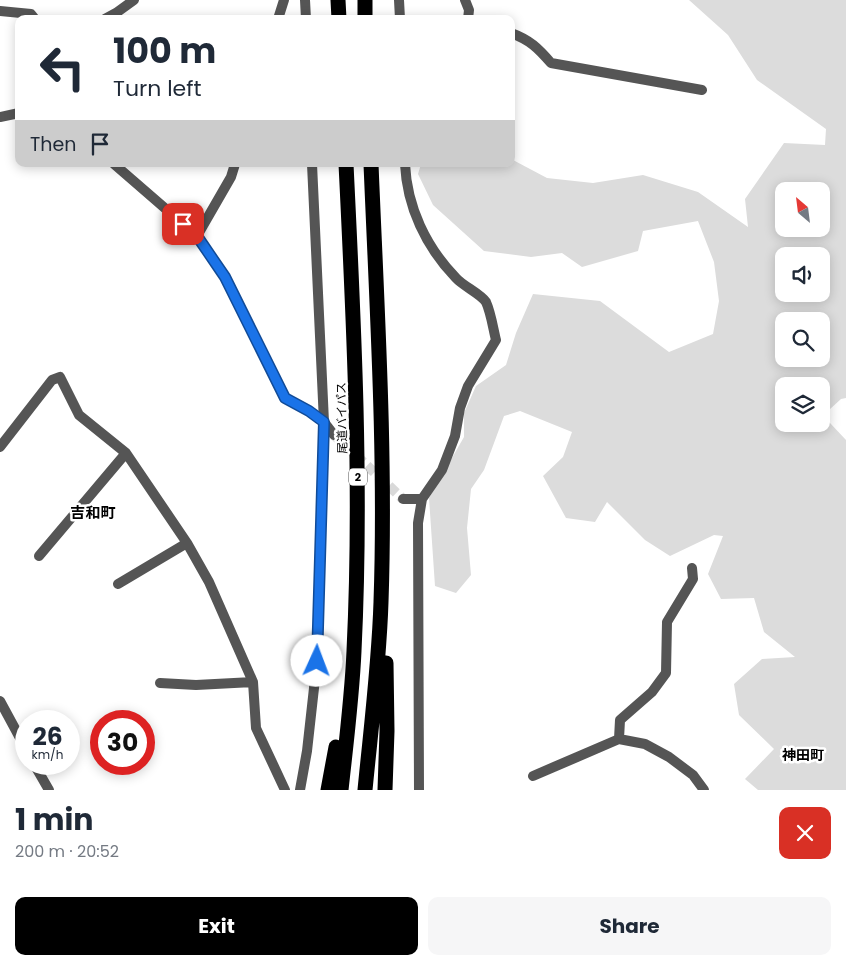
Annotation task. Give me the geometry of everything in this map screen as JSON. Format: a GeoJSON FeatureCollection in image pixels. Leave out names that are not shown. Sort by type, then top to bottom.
{"type":"FeatureCollection","features":[{"type":"Feature","properties":{"kind":"highway"},"geometry":{"type":"LineString","coordinates":[[338,0],[339,15]]}},
{"type":"Feature","properties":{"kind":"highway"},"geometry":{"type":"LineString","coordinates":[[365,0],[365,15]]}},
{"type":"Feature","properties":{"kind":"highway","name":"尾道バイパス"},"geometry":{"type":"LineString","coordinates":[[340,790],[354,654],[358,448],[354,312],[346,167]]}},
{"type":"Feature","properties":{"kind":"highway","name":"2"},"geometry":{"type":"LineString","coordinates":[[365,790],[378,654],[382,529],[381,410],[371,167]]}},
{"type":"Feature","properties":{"kind":"highway"},"geometry":{"type":"LineString","coordinates":[[382,529],[387,731],[385,790]]}},
{"type":"Feature","properties":{"kind":"highway"},"geometry":{"type":"LineString","coordinates":[[328,790],[354,654]]}},
{"type":"Feature","properties":{"kind":"street"},"geometry":{"type":"LineString","coordinates":[[112,15],[134,0]]}},
{"type":"Feature","properties":{"kind":"street"},"geometry":{"type":"LineString","coordinates":[[279,15],[284,0]]}},
{"type":"Feature","properties":{"kind":"street"},"geometry":{"type":"LineString","coordinates":[[305,0],[306,15]]}},
{"type":"Feature","properties":{"kind":"street"},"geometry":{"type":"LineString","coordinates":[[399,0],[400,15]]}},
{"type":"Feature","properties":{"kind":"street"},"geometry":{"type":"LineString","coordinates":[[465,0],[469,10],[468,15]]}},
{"type":"Feature","properties":{"kind":"street"},"geometry":{"type":"LineString","coordinates":[[0,11],[32,15]]}},
{"type":"Feature","properties":{"kind":"street"},"geometry":{"type":"LineString","coordinates":[[515,35],[526,39],[539,49],[551,63],[702,90]]}},
{"type":"Feature","properties":{"kind":"street"},"geometry":{"type":"LineString","coordinates":[[0,117],[15,113]]}},
{"type":"Feature","properties":{"kind":"street"},"geometry":{"type":"LineString","coordinates":[[117,167],[197,236],[225,277],[285,398],[309,411],[324,422],[334,435]]}},
{"type":"Feature","properties":{"kind":"street"},"geometry":{"type":"LineString","coordinates":[[197,236],[231,177],[234,167]]}},
{"type":"Feature","properties":{"kind":"street"},"geometry":{"type":"LineString","coordinates":[[300,790],[307,751],[317,661],[324,422],[312,167]]}},
{"type":"Feature","properties":{"kind":"street"},"geometry":{"type":"LineString","coordinates":[[406,167],[406,180],[415,217],[433,250],[457,279],[485,301],[496,340],[468,386],[460,408],[455,436],[442,470],[422,499],[418,523],[419,790]]}},
{"type":"Feature","properties":{"kind":"street"},"geometry":{"type":"LineString","coordinates":[[0,446],[52,380],[60,377],[79,415],[126,453],[186,543],[209,582],[253,682],[256,728],[285,790]]}},
{"type":"Feature","properties":{"kind":"street"},"geometry":{"type":"LineString","coordinates":[[39,556],[126,453]]}},
{"type":"Feature","properties":{"kind":"street"},"geometry":{"type":"LineString","coordinates":[[402,499],[422,499]]}},
{"type":"Feature","properties":{"kind":"street"},"geometry":{"type":"LineString","coordinates":[[118,584],[186,543]]}},
{"type":"Feature","properties":{"kind":"street"},"geometry":{"type":"LineString","coordinates":[[619,739],[620,720],[652,692],[666,673],[666,622],[693,579],[692,568]]}},
{"type":"Feature","properties":{"kind":"street"},"geometry":{"type":"LineString","coordinates":[[160,683],[196,685],[253,682]]}},
{"type":"Feature","properties":{"kind":"street"},"geometry":{"type":"LineString","coordinates":[[0,701],[15,729]]}},
{"type":"Feature","properties":{"kind":"street"},"geometry":{"type":"LineString","coordinates":[[533,776],[619,739],[645,744],[669,757],[693,774],[704,790]]}},
{"type":"Feature","properties":{"kind":"street"},"geometry":{"type":"LineString","coordinates":[[40,775],[49,790]]}},
{"type":"Feature","properties":{"kind":"shaded area"},"geometry":{"type":"Polygon","coordinates":[[[689,0],[846,0],[846,398],[841,399],[830,409],[830,377],[775,377],[775,432],[830,432],[830,423],[846,440],[846,790],[758,790],[745,779],[774,749],[739,715],[734,684],[762,659],[795,657],[764,632],[754,598],[721,599],[708,574],[723,536],[714,535],[670,556],[645,540],[607,502],[595,522],[566,518],[543,476],[563,457],[572,432],[520,411],[504,416],[484,470],[471,489],[467,528],[471,575],[456,593],[435,586],[429,498],[464,437],[464,413],[476,386],[506,365],[516,333],[533,294],[600,301],[669,352],[713,334],[719,301],[714,262],[698,221],[643,231],[638,251],[582,267],[562,253],[531,257],[484,251],[433,205],[418,174],[420,167],[515,167],[515,161],[547,178],[593,183],[643,175],[698,192],[748,227],[745,199],[784,143],[825,145],[826,129],[757,80],[728,35],[689,0]]]}},
{"type":"Feature","properties":{"kind":"tunnel"},"geometry":{"type":"LineString","coordinates":[[334,435],[403,499]]}},
{"type":"Feature","properties":{"kind":"district","name":"吉和町"},"geometry":{"type":"Point","coordinates":[93,513]}},
{"type":"Feature","properties":{"kind":"district","name":"神田町"},"geometry":{"type":"Point","coordinates":[803,755]}},
{"type":"Feature","properties":{"kind":"route"},"geometry":{"type":"LineString","coordinates":[[183,224],[197,236],[225,277],[285,398],[309,411],[324,422],[317,661]]}}]}
